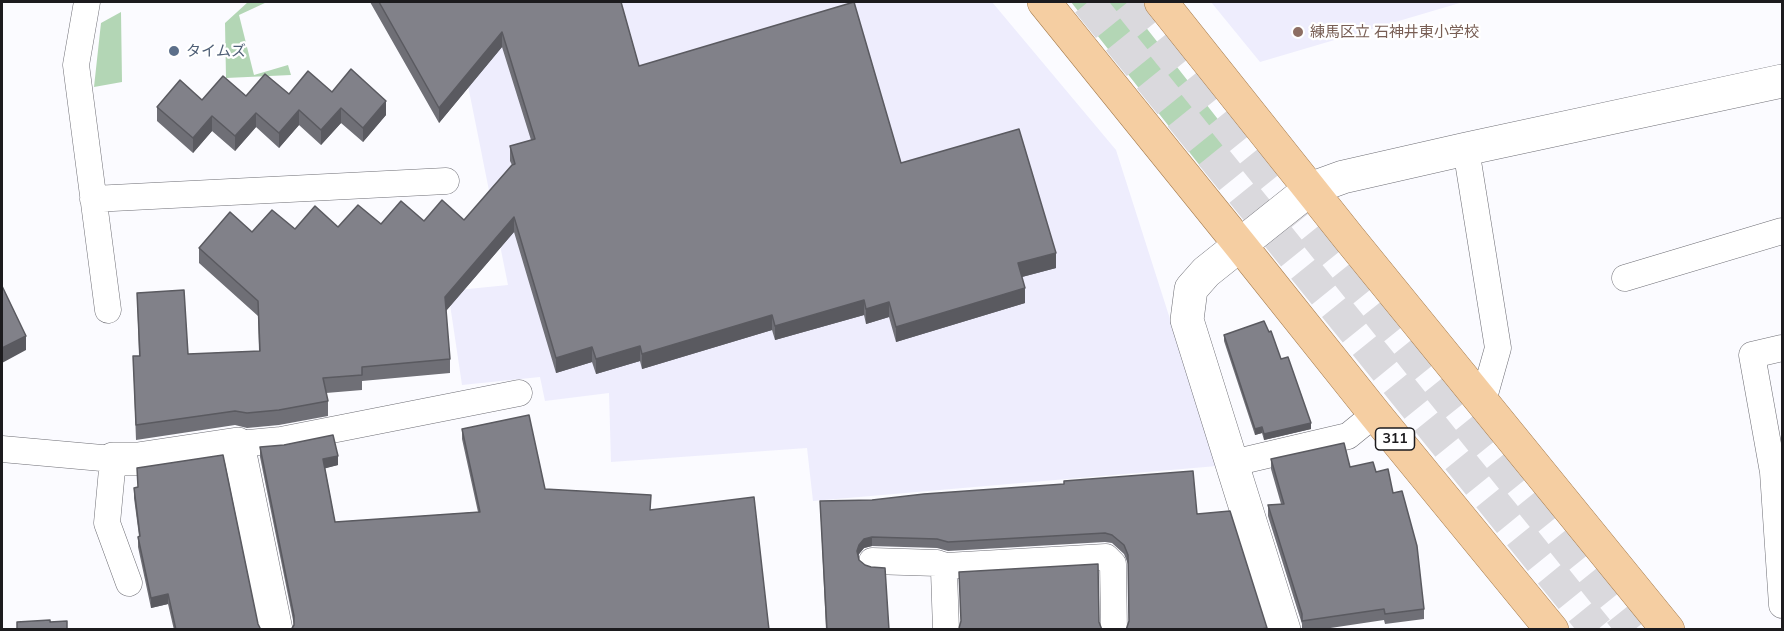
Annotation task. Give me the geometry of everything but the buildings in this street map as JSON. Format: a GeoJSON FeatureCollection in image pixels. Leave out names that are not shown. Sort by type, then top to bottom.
{"type":"FeatureCollection","features":[{"type":"Feature","properties":{"kind":"main road","name":"311"},"geometry":{"type":"LineString","coordinates":[[1044,2],[1548,628]]}},
{"type":"Feature","properties":{"kind":"main road"},"geometry":{"type":"LineString","coordinates":[[1161,2],[1668,630]]}},
{"type":"Feature","properties":{"kind":"street"},"geometry":{"type":"LineString","coordinates":[[1284,630],[1187,320],[1191,288],[1206,272],[1310,189],[1343,177],[1467,148],[1782,81]]}},
{"type":"Feature","properties":{"kind":"street"},"geometry":{"type":"LineString","coordinates":[[113,459],[138,459],[238,444],[276,630]]}},
{"type":"Feature","properties":{"kind":"lane"},"geometry":{"type":"LineString","coordinates":[[87,2],[76,65],[108,310]]}},
{"type":"Feature","properties":{"kind":"lane"},"geometry":{"type":"LineString","coordinates":[[1467,148],[1498,348],[1483,401]]}},
{"type":"Feature","properties":{"kind":"lane"},"geometry":{"type":"LineString","coordinates":[[93,199],[446,181]]}},
{"type":"Feature","properties":{"kind":"lane"},"geometry":{"type":"LineString","coordinates":[[1625,278],[1782,231]]}},
{"type":"Feature","properties":{"kind":"lane"},"geometry":{"type":"LineString","coordinates":[[1782,348],[1752,355],[1778,472],[1782,605]]}},
{"type":"Feature","properties":{"kind":"lane"},"geometry":{"type":"LineString","coordinates":[[238,444],[281,440],[519,393]]}},
{"type":"Feature","properties":{"kind":"lane"},"geometry":{"type":"LineString","coordinates":[[1233,463],[1348,436],[1375,414]]}},
{"type":"Feature","properties":{"kind":"lane"},"geometry":{"type":"LineString","coordinates":[[2,449],[113,459],[107,523],[129,583]]}},
{"type":"Feature","properties":{"kind":"lane"},"geometry":{"type":"LineString","coordinates":[[872,561],[937,562],[946,566],[1106,557],[1113,564],[1114,630]]}},
{"type":"Feature","properties":{"kind":"lane"},"geometry":{"type":"LineString","coordinates":[[946,566],[944,571],[946,630]]}},
{"type":"Feature","properties":{"kind":"shaded area"},"geometry":{"type":"Polygon","coordinates":[[[507,2],[992,2],[1116,150],[1217,466],[813,501],[807,448],[611,462],[609,393],[545,401],[540,377],[462,385],[448,291],[508,285],[456,26],[507,2]]]}},
{"type":"Feature","properties":{"kind":"shaded area","name":"練馬区立 石神井東小学校"},"geometry":{"type":"Polygon","coordinates":[[[1211,2],[1463,2],[1260,62],[1211,2]]]}},
{"type":"Feature","properties":{"kind":"green space"},"geometry":{"type":"Polygon","coordinates":[[[248,2],[267,2],[239,15],[254,75],[288,65],[291,75],[226,78],[225,23],[248,2]]]}},
{"type":"Feature","properties":{"kind":"green space"},"geometry":{"type":"Polygon","coordinates":[[[1071,2],[1126,2],[1235,141],[1201,167],[1071,2]]]}},
{"type":"Feature","properties":{"kind":"green space"},"geometry":{"type":"Polygon","coordinates":[[[121,12],[122,82],[94,87],[101,23],[121,12]]]}},
{"type":"Feature","properties":{"kind":"tunnel"},"geometry":{"type":"LineString","coordinates":[[1088,2],[1597,630]]}},
{"type":"Feature","properties":{"kind":"tunnel"},"geometry":{"type":"LineString","coordinates":[[1128,2],[1634,630]]}},
{"type":"Feature","properties":{"kind":"place","name":"練馬区立 石神井東小学校"},"geometry":{"type":"Point","coordinates":[1298,32]}},
{"type":"Feature","properties":{"kind":"place","name":"タイムズ"},"geometry":{"type":"Point","coordinates":[174,51]}}]}
